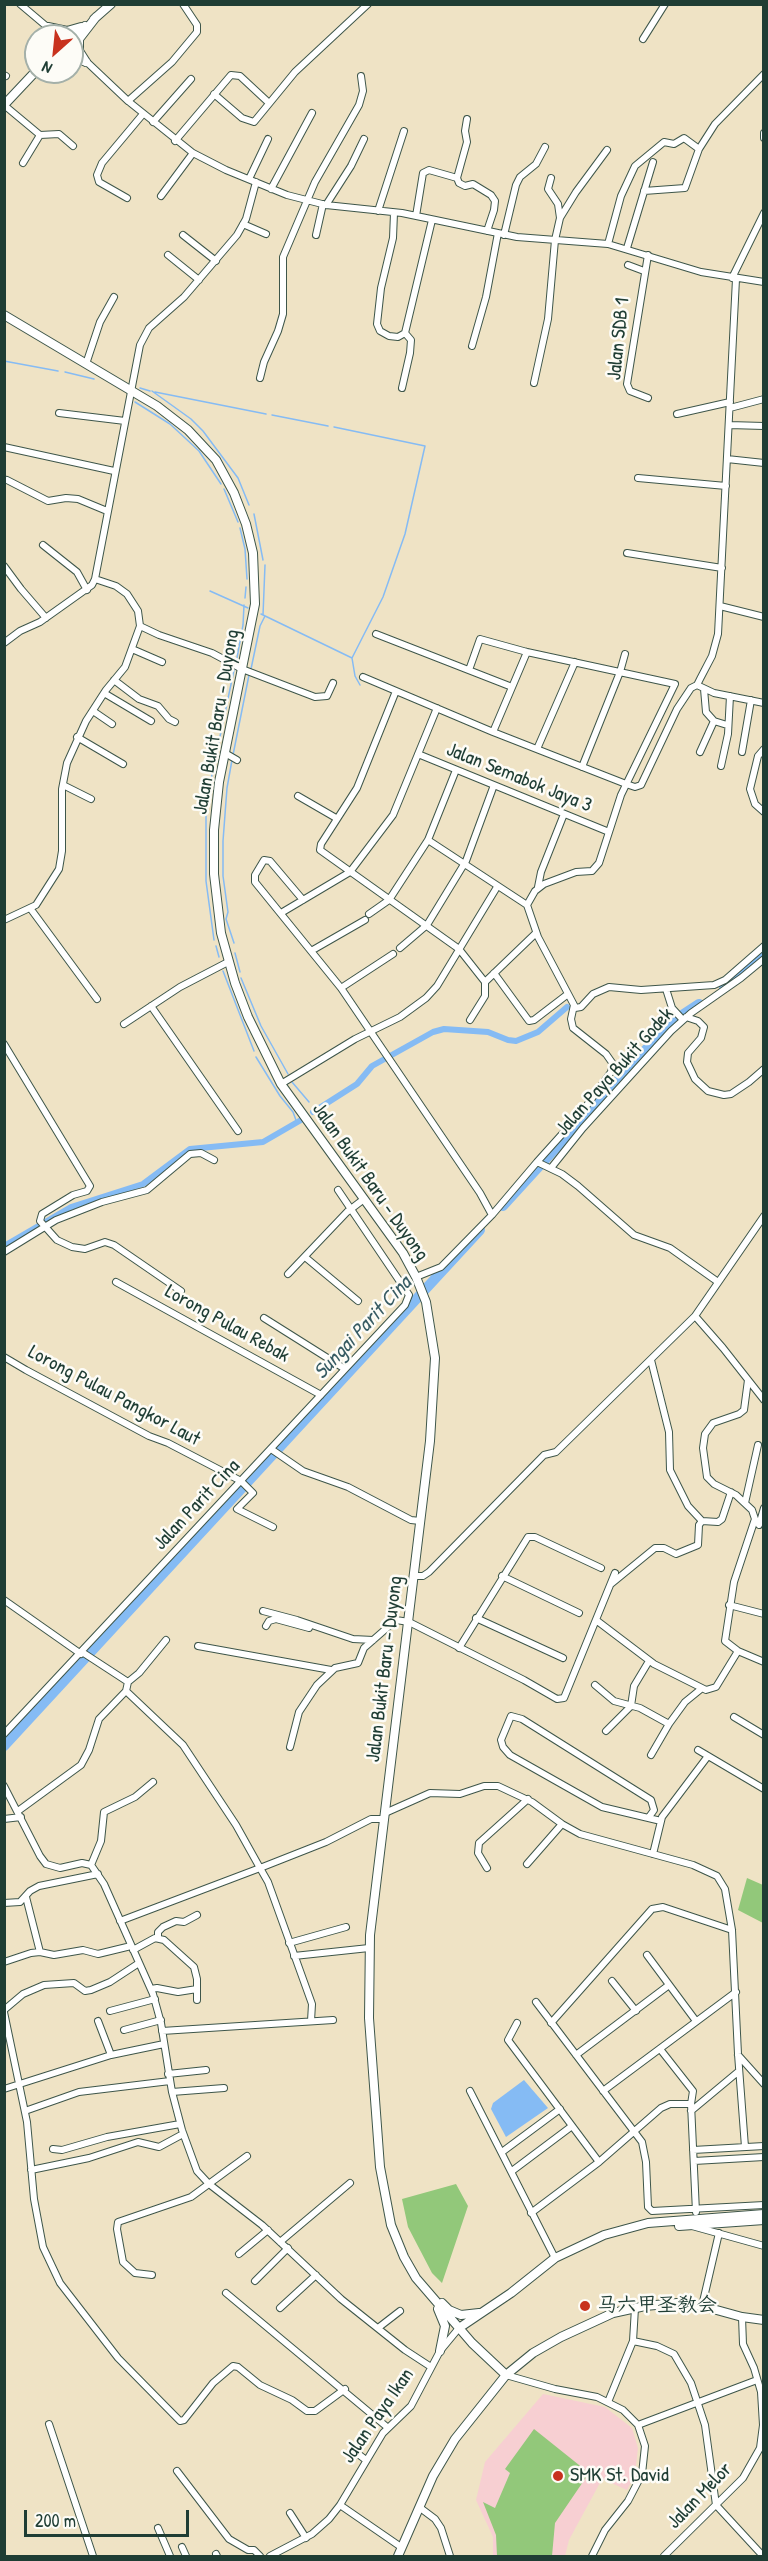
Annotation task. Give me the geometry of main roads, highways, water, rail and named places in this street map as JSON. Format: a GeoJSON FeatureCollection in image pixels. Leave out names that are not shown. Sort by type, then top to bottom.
{"type":"FeatureCollection","features":[{"type":"Feature","properties":{"kind":"main road"},"geometry":{"type":"LineString","coordinates":[[86,25],[111,4]]}},
{"type":"Feature","properties":{"kind":"main road"},"geometry":{"type":"LineString","coordinates":[[84,33],[96,17]]}},
{"type":"Feature","properties":{"kind":"main road"},"geometry":{"type":"LineString","coordinates":[[4,105],[24,84]]}},
{"type":"Feature","properties":{"kind":"main road","name":"Jalan Bukit Baru - Duyong"},"geometry":{"type":"LineString","coordinates":[[4,315],[157,406],[188,430],[216,460],[234,493],[246,524],[253,554],[255,604],[242,669],[231,756],[219,782],[214,830],[214,874],[219,921],[228,962],[248,1017],[281,1084],[403,1253],[426,1302],[433,1338],[436,1380],[369,1948],[369,2018],[380,2167],[391,2225],[404,2257],[416,2278],[459,2328],[506,2375]]}},
{"type":"Feature","properties":{"kind":"main road"},"geometry":{"type":"LineString","coordinates":[[697,2222],[764,2214]]}},
{"type":"Feature","properties":{"kind":"main road"},"geometry":{"type":"LineString","coordinates":[[697,2222],[764,2220]]}},
{"type":"Feature","properties":{"kind":"main road","name":"Jalan Paya Ikan"},"geometry":{"type":"LineString","coordinates":[[604,2235],[697,2222]]}},
{"type":"Feature","properties":{"kind":"main road","name":"Jalan Paya Ikan"},"geometry":{"type":"LineString","coordinates":[[459,2328],[555,2258],[604,2235],[648,2223],[697,2222]]}},
{"type":"Feature","properties":{"kind":"main road"},"geometry":{"type":"LineString","coordinates":[[416,2278],[456,2314],[468,2315],[486,2310]]}},
{"type":"Feature","properties":{"kind":"main road"},"geometry":{"type":"LineString","coordinates":[[435,2302],[445,2326],[440,2352]]}},
{"type":"Feature","properties":{"kind":"main road"},"geometry":{"type":"LineString","coordinates":[[398,2556],[433,2476],[455,2439],[506,2375],[533,2353],[613,2313],[635,2308],[677,2303],[702,2306],[742,2317],[764,2320]]}},
{"type":"Feature","properties":{"kind":"water"},"geometry":{"type":"Polygon","coordinates":[[[524,2080],[548,2108],[506,2137],[491,2109],[493,2103],[524,2080]]]}},
{"type":"Feature","properties":{"kind":"waterway"},"geometry":{"type":"LineString","coordinates":[[4,361],[58,371]]}},
{"type":"Feature","properties":{"kind":"waterway"},"geometry":{"type":"LineString","coordinates":[[65,372],[94,379]]}},
{"type":"Feature","properties":{"kind":"waterway"},"geometry":{"type":"LineString","coordinates":[[140,388],[150,391]]}},
{"type":"Feature","properties":{"kind":"waterway"},"geometry":{"type":"LineString","coordinates":[[152,391],[191,419],[203,431],[238,478],[249,505]]}},
{"type":"Feature","properties":{"kind":"waterway"},"geometry":{"type":"LineString","coordinates":[[155,392],[266,414]]}},
{"type":"Feature","properties":{"kind":"waterway"},"geometry":{"type":"LineString","coordinates":[[135,402],[170,424],[199,451],[221,484]]}},
{"type":"Feature","properties":{"kind":"waterway"},"geometry":{"type":"LineString","coordinates":[[272,415],[328,426]]}},
{"type":"Feature","properties":{"kind":"waterway"},"geometry":{"type":"LineString","coordinates":[[261,614],[352,658],[383,597],[405,534],[425,446],[334,427]]}},
{"type":"Feature","properties":{"kind":"waterway"},"geometry":{"type":"LineString","coordinates":[[224,489],[238,522]]}},
{"type":"Feature","properties":{"kind":"waterway"},"geometry":{"type":"LineString","coordinates":[[254,514],[263,560]]}},
{"type":"Feature","properties":{"kind":"waterway"},"geometry":{"type":"LineString","coordinates":[[240,528],[245,549],[247,579]]}},
{"type":"Feature","properties":{"kind":"waterway"},"geometry":{"type":"LineString","coordinates":[[263,615],[265,565]]}},
{"type":"Feature","properties":{"kind":"waterway"},"geometry":{"type":"LineString","coordinates":[[245,598],[246,587]]}},
{"type":"Feature","properties":{"kind":"waterway"},"geometry":{"type":"LineString","coordinates":[[210,591],[248,608]]}},
{"type":"Feature","properties":{"kind":"waterway"},"geometry":{"type":"LineString","coordinates":[[236,663],[244,605]]}},
{"type":"Feature","properties":{"kind":"waterway"},"geometry":{"type":"LineString","coordinates":[[251,669],[260,626],[265,616]]}},
{"type":"Feature","properties":{"kind":"waterway"},"geometry":{"type":"LineString","coordinates":[[352,658],[355,676],[360,685]]}},
{"type":"Feature","properties":{"kind":"waterway"},"geometry":{"type":"LineString","coordinates":[[214,940],[206,881],[206,803],[234,670]]}},
{"type":"Feature","properties":{"kind":"waterway"},"geometry":{"type":"LineString","coordinates":[[233,755],[249,675]]}},
{"type":"Feature","properties":{"kind":"waterway"},"geometry":{"type":"LineString","coordinates":[[232,760],[227,788],[223,876],[228,912],[226,919],[234,943]]}},
{"type":"Feature","properties":{"kind":"waterway"},"geometry":{"type":"LineString","coordinates":[[216,946],[219,957]]}},
{"type":"Feature","properties":{"kind":"waterway","name":"Sungai Parit Cina"},"geometry":{"type":"LineString","coordinates":[[724,987],[764,952]]}},
{"type":"Feature","properties":{"kind":"waterway"},"geometry":{"type":"LineString","coordinates":[[235,953],[240,972]]}},
{"type":"Feature","properties":{"kind":"waterway"},"geometry":{"type":"LineString","coordinates":[[223,971],[254,1051]]}},
{"type":"Feature","properties":{"kind":"waterway"},"geometry":{"type":"LineString","coordinates":[[241,978],[261,1026],[288,1074]]}},
{"type":"Feature","properties":{"kind":"waterway","name":"Sungai Parit Cina"},"geometry":{"type":"LineString","coordinates":[[503,1206],[670,1023],[699,1004]]}},
{"type":"Feature","properties":{"kind":"waterway"},"geometry":{"type":"LineString","coordinates":[[313,1112],[357,1084],[372,1066],[433,1032],[444,1029],[488,1032],[516,1041],[538,1032],[567,1007]]}},
{"type":"Feature","properties":{"kind":"waterway"},"geometry":{"type":"LineString","coordinates":[[256,1057],[280,1096],[293,1112],[297,1123]]}},
{"type":"Feature","properties":{"kind":"waterway"},"geometry":{"type":"LineString","coordinates":[[292,1082],[309,1102]]}},
{"type":"Feature","properties":{"kind":"waterway"},"geometry":{"type":"LineString","coordinates":[[4,1246],[71,1207],[143,1184],[190,1149],[263,1142],[301,1120]]}},
{"type":"Feature","properties":{"kind":"waterway","name":"Sungai Parit Cina"},"geometry":{"type":"LineString","coordinates":[[4,1746],[480,1230]]}},
{"type":"Feature","properties":{"kind":"place","name":"马六甲圣教会"},"geometry":{"type":"Point","coordinates":[585,2306]}},
{"type":"Feature","properties":{"kind":"place","name":"SMK St. David"},"geometry":{"type":"Point","coordinates":[558,2476]}}]}
